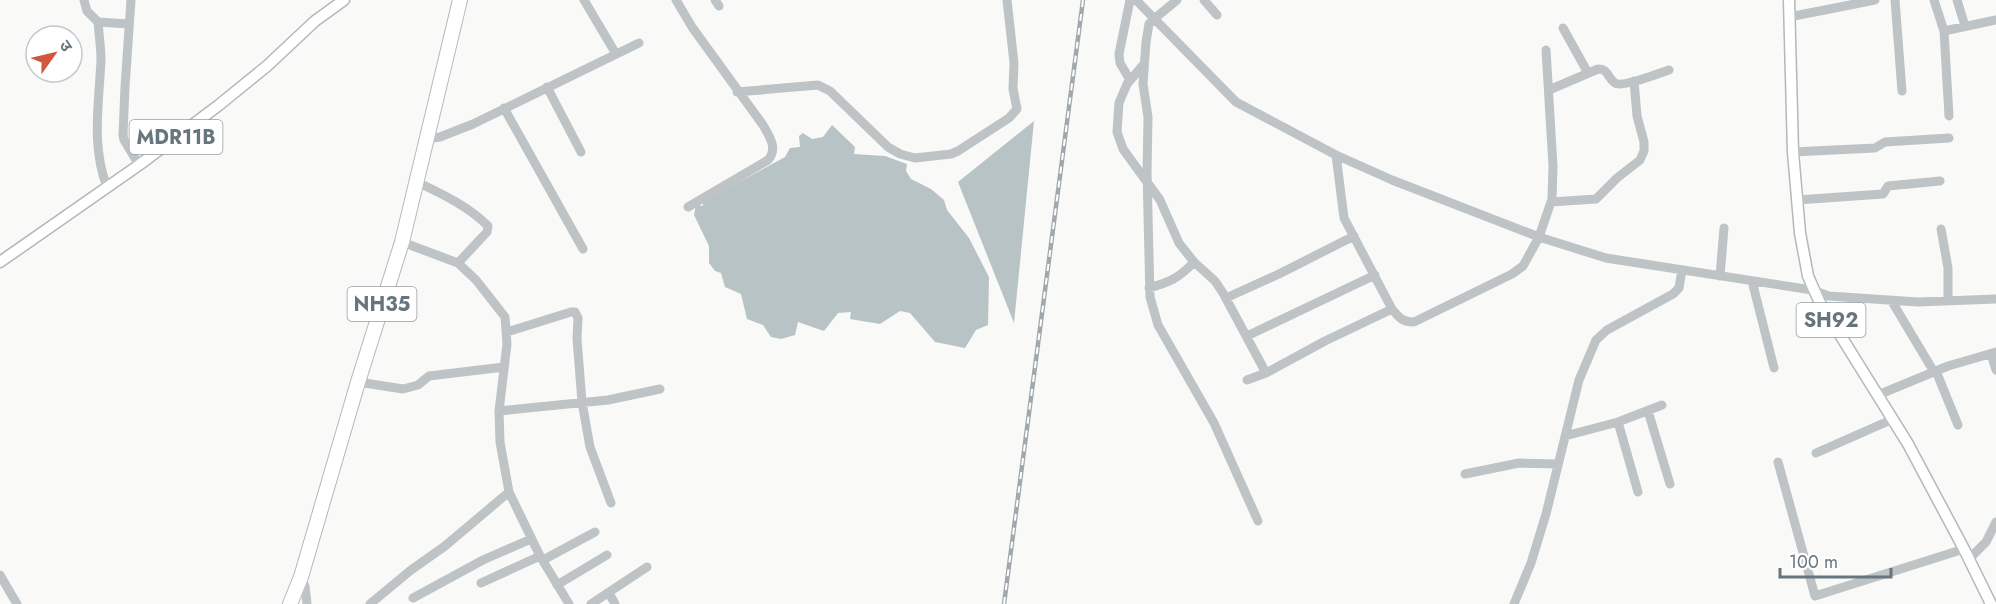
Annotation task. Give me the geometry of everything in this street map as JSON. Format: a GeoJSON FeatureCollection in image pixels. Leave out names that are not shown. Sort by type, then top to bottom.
{"type":"FeatureCollection","features":[{"type":"Feature","properties":{"kind":"highway","name":"NH35"},"geometry":{"type":"LineString","coordinates":[[290,604],[301,577],[402,242],[460,0]]}},
{"type":"Feature","properties":{"kind":"main road","name":"MDR11B"},"geometry":{"type":"LineString","coordinates":[[0,262],[139,165],[242,87],[315,21],[344,0]]}},
{"type":"Feature","properties":{"kind":"main road","name":"SH92"},"geometry":{"type":"LineString","coordinates":[[1789,0],[1797,200],[1805,263],[1812,290],[1893,419],[1967,554],[1991,604]]}},
{"type":"Feature","properties":{"kind":"street"},"geometry":{"type":"LineString","coordinates":[[84,0],[87,11],[98,22],[101,57],[97,147],[100,170],[107,187]]}},
{"type":"Feature","properties":{"kind":"street"},"geometry":{"type":"LineString","coordinates":[[131,0],[123,135],[139,165]]}},
{"type":"Feature","properties":{"kind":"street"},"geometry":{"type":"LineString","coordinates":[[584,0],[616,54]]}},
{"type":"Feature","properties":{"kind":"street"},"geometry":{"type":"LineString","coordinates":[[676,0],[692,27],[770,138],[773,148],[773,154],[768,160],[688,207]]}},
{"type":"Feature","properties":{"kind":"street"},"geometry":{"type":"LineString","coordinates":[[737,92],[818,85],[830,91],[888,147],[900,154],[915,158],[951,154],[1000,124],[1017,109],[1013,89],[1014,63],[1007,0]]}},
{"type":"Feature","properties":{"kind":"street"},"geometry":{"type":"LineString","coordinates":[[1130,0],[1119,54],[1120,63],[1130,81]]}},
{"type":"Feature","properties":{"kind":"street"},"geometry":{"type":"LineString","coordinates":[[1136,0],[1236,102],[1336,155],[1392,180],[1539,237],[1606,258],[1812,290],[1829,296],[1891,300],[1996,299]]}},
{"type":"Feature","properties":{"kind":"street"},"geometry":{"type":"LineString","coordinates":[[1177,0],[1149,24],[1144,64],[1143,84],[1148,117],[1149,288],[1158,325],[1214,423],[1258,521]]}},
{"type":"Feature","properties":{"kind":"street"},"geometry":{"type":"LineString","coordinates":[[1204,0],[1217,15]]}},
{"type":"Feature","properties":{"kind":"street"},"geometry":{"type":"LineString","coordinates":[[1789,17],[1875,0]]}},
{"type":"Feature","properties":{"kind":"street"},"geometry":{"type":"LineString","coordinates":[[1895,0],[1902,91]]}},
{"type":"Feature","properties":{"kind":"street"},"geometry":{"type":"LineString","coordinates":[[1934,0],[1944,31],[1949,116]]}},
{"type":"Feature","properties":{"kind":"street"},"geometry":{"type":"LineString","coordinates":[[1957,0],[1965,27]]}},
{"type":"Feature","properties":{"kind":"street"},"geometry":{"type":"LineString","coordinates":[[1944,31],[1996,20]]}},
{"type":"Feature","properties":{"kind":"street"},"geometry":{"type":"LineString","coordinates":[[98,22],[129,24]]}},
{"type":"Feature","properties":{"kind":"street"},"geometry":{"type":"LineString","coordinates":[[1563,28],[1588,73]]}},
{"type":"Feature","properties":{"kind":"street"},"geometry":{"type":"LineString","coordinates":[[427,139],[441,137],[473,124],[639,43]]}},
{"type":"Feature","properties":{"kind":"street"},"geometry":{"type":"LineString","coordinates":[[1336,155],[1344,218],[1399,318],[1405,322],[1414,322],[1454,304],[1512,274],[1522,266],[1539,237],[1551,202],[1553,166],[1546,50]]}},
{"type":"Feature","properties":{"kind":"street"},"geometry":{"type":"LineString","coordinates":[[1144,64],[1130,81],[1119,103],[1118,132],[1123,149],[1128,159],[1147,180],[1160,200],[1179,243],[1194,262],[1215,281],[1226,298],[1266,373]]}},
{"type":"Feature","properties":{"kind":"street"},"geometry":{"type":"LineString","coordinates":[[1549,90],[1602,69],[1617,84],[1669,70]]}},
{"type":"Feature","properties":{"kind":"street"},"geometry":{"type":"LineString","coordinates":[[1551,202],[1596,199],[1640,160],[1644,151],[1644,142],[1637,116],[1634,81]]}},
{"type":"Feature","properties":{"kind":"street"},"geometry":{"type":"LineString","coordinates":[[547,87],[581,152]]}},
{"type":"Feature","properties":{"kind":"street"},"geometry":{"type":"LineString","coordinates":[[504,108],[584,249]]}},
{"type":"Feature","properties":{"kind":"street"},"geometry":{"type":"LineString","coordinates":[[1794,152],[1875,148],[1885,142],[1948,138]]}},
{"type":"Feature","properties":{"kind":"street"},"geometry":{"type":"LineString","coordinates":[[1797,200],[1880,194],[1884,193],[1884,189],[1888,186],[1940,181]]}},
{"type":"Feature","properties":{"kind":"street"},"geometry":{"type":"LineString","coordinates":[[417,182],[455,201],[488,226],[487,232],[458,263]]}},
{"type":"Feature","properties":{"kind":"street"},"geometry":{"type":"LineString","coordinates":[[1720,276],[1724,228]]}},
{"type":"Feature","properties":{"kind":"street"},"geometry":{"type":"LineString","coordinates":[[1941,229],[1948,268],[1948,301]]}},
{"type":"Feature","properties":{"kind":"street"},"geometry":{"type":"LineString","coordinates":[[1226,298],[1280,274],[1354,236]]}},
{"type":"Feature","properties":{"kind":"street"},"geometry":{"type":"LineString","coordinates":[[402,242],[458,263],[476,280],[505,317],[507,332],[499,411],[500,442],[509,492],[531,539],[568,604]]}},
{"type":"Feature","properties":{"kind":"street"},"geometry":{"type":"LineString","coordinates":[[1149,288],[1172,281],[1194,262]]}},
{"type":"Feature","properties":{"kind":"street"},"geometry":{"type":"LineString","coordinates":[[1514,604],[1531,564],[1546,514],[1579,380],[1596,340],[1607,330],[1673,294],[1679,288],[1682,270]]}},
{"type":"Feature","properties":{"kind":"street"},"geometry":{"type":"LineString","coordinates":[[1247,336],[1375,275]]}},
{"type":"Feature","properties":{"kind":"street"},"geometry":{"type":"LineString","coordinates":[[1752,280],[1774,368]]}},
{"type":"Feature","properties":{"kind":"street"},"geometry":{"type":"LineString","coordinates":[[1891,300],[1935,371],[1958,425]]}},
{"type":"Feature","properties":{"kind":"street"},"geometry":{"type":"LineString","coordinates":[[1247,380],[1266,373],[1325,341],[1392,309]]}},
{"type":"Feature","properties":{"kind":"street"},"geometry":{"type":"LineString","coordinates":[[507,332],[575,312],[578,318],[577,339],[582,402],[590,447],[611,503]]}},
{"type":"Feature","properties":{"kind":"street"},"geometry":{"type":"LineString","coordinates":[[1878,395],[1935,371],[1994,353],[1996,370]]}},
{"type":"Feature","properties":{"kind":"street"},"geometry":{"type":"LineString","coordinates":[[358,382],[403,389],[418,385],[429,376],[504,367]]}},
{"type":"Feature","properties":{"kind":"street"},"geometry":{"type":"LineString","coordinates":[[499,411],[608,400],[660,389]]}},
{"type":"Feature","properties":{"kind":"street"},"geometry":{"type":"LineString","coordinates":[[1565,436],[1618,422],[1662,405]]}},
{"type":"Feature","properties":{"kind":"street"},"geometry":{"type":"LineString","coordinates":[[1648,411],[1670,484]]}},
{"type":"Feature","properties":{"kind":"street"},"geometry":{"type":"LineString","coordinates":[[1815,453],[1893,419]]}},
{"type":"Feature","properties":{"kind":"street"},"geometry":{"type":"LineString","coordinates":[[1618,422],[1638,492]]}},
{"type":"Feature","properties":{"kind":"street"},"geometry":{"type":"LineString","coordinates":[[1778,462],[1815,596],[1967,554],[1986,542],[1996,522]]}},
{"type":"Feature","properties":{"kind":"street"},"geometry":{"type":"LineString","coordinates":[[1465,474],[1519,464],[1558,464]]}},
{"type":"Feature","properties":{"kind":"street"},"geometry":{"type":"LineString","coordinates":[[370,604],[411,570],[445,546],[509,492]]}},
{"type":"Feature","properties":{"kind":"street"},"geometry":{"type":"LineString","coordinates":[[481,583],[542,558],[595,532]]}},
{"type":"Feature","properties":{"kind":"street"},"geometry":{"type":"LineString","coordinates":[[413,598],[483,560],[531,539]]}},
{"type":"Feature","properties":{"kind":"street"},"geometry":{"type":"LineString","coordinates":[[557,585],[607,555]]}},
{"type":"Feature","properties":{"kind":"street"},"geometry":{"type":"LineString","coordinates":[[591,604],[647,567]]}},
{"type":"Feature","properties":{"kind":"street"},"geometry":{"type":"LineString","coordinates":[[0,575],[17,604]]}},
{"type":"Feature","properties":{"kind":"street"},"geometry":{"type":"LineString","coordinates":[[301,577],[305,586],[307,604]]}},
{"type":"Feature","properties":{"kind":"street"},"geometry":{"type":"LineString","coordinates":[[609,592],[615,604]]}},
{"type":"Feature","properties":{"kind":"shaded area"},"geometry":{"type":"Polygon","coordinates":[[[1034,121],[1014,323],[958,182],[1034,121]]]}},
{"type":"Feature","properties":{"kind":"shaded area"},"geometry":{"type":"Polygon","coordinates":[[[832,125],[855,147],[854,154],[885,156],[907,164],[906,171],[911,179],[931,189],[944,200],[947,210],[969,238],[989,277],[988,325],[976,330],[965,348],[935,342],[910,313],[900,311],[880,324],[850,319],[851,312],[838,313],[824,331],[798,322],[795,335],[781,339],[771,337],[763,325],[747,319],[741,294],[725,287],[721,273],[715,271],[709,263],[709,246],[694,215],[696,205],[703,206],[703,203],[713,196],[785,157],[790,148],[800,147],[799,136],[803,133],[812,139],[823,137],[832,125]]]}},
{"type":"Feature","properties":{"kind":"railway"},"geometry":{"type":"LineString","coordinates":[[1004,604],[1083,0]]}}]}
